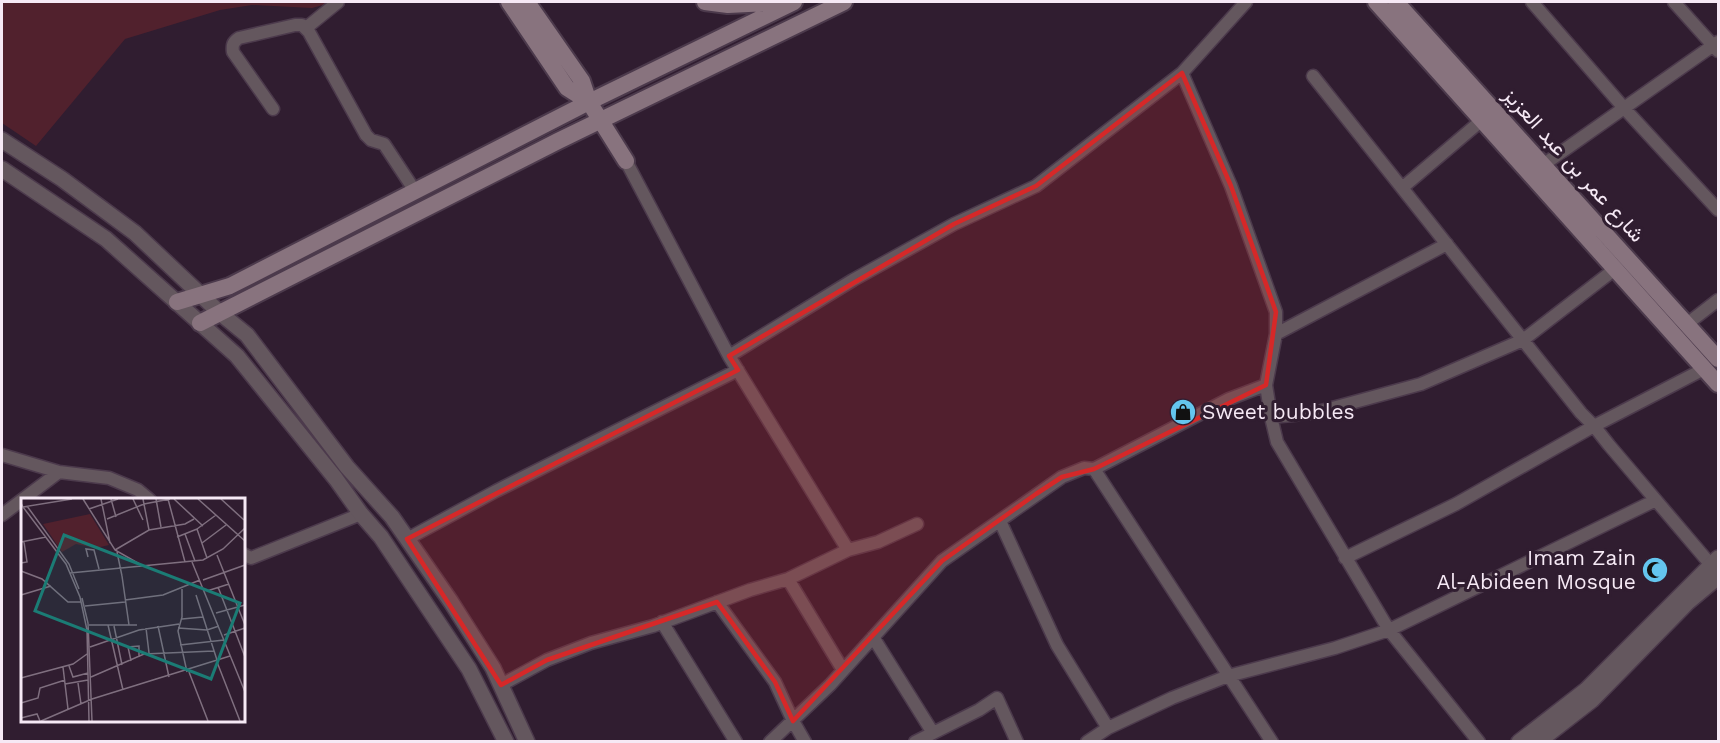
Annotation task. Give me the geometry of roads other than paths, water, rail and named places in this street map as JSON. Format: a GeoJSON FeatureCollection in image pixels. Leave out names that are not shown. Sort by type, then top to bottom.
{"type":"FeatureCollection","features":[{"type":"Feature","properties":{"kind":"main road"},"geometry":{"type":"LineString","coordinates":[[509,2],[567,88],[589,102]]}},
{"type":"Feature","properties":{"kind":"main road"},"geometry":{"type":"LineString","coordinates":[[527,2],[582,81],[589,102],[626,161]]}},
{"type":"Feature","properties":{"kind":"main road"},"geometry":{"type":"LineString","coordinates":[[705,2],[728,5],[794,2]]}},
{"type":"Feature","properties":{"kind":"main road"},"geometry":{"type":"LineString","coordinates":[[177,302],[230,286],[589,102],[794,2]]}},
{"type":"Feature","properties":{"kind":"main road"},"geometry":{"type":"LineString","coordinates":[[200,323],[600,121],[844,2]]}},
{"type":"Feature","properties":{"kind":"main road"},"geometry":{"type":"LineString","coordinates":[[1376,2],[1719,384]]}},
{"type":"Feature","properties":{"kind":"main road","name":"شارع عمر بن عبد العزيز"},"geometry":{"type":"LineString","coordinates":[[1401,3],[1543,165],[1719,359]]}},
{"type":"Feature","properties":{"kind":"street"},"geometry":{"type":"LineString","coordinates":[[306,28],[338,2]]}},
{"type":"Feature","properties":{"kind":"street"},"geometry":{"type":"LineString","coordinates":[[729,356],[853,280],[954,224],[1036,186],[1182,73],[1246,2]]}},
{"type":"Feature","properties":{"kind":"street"},"geometry":{"type":"LineString","coordinates":[[1533,2],[1624,108],[1719,210]]}},
{"type":"Feature","properties":{"kind":"street"},"geometry":{"type":"LineString","coordinates":[[1543,165],[1717,46],[1674,2]]}},
{"type":"Feature","properties":{"kind":"street"},"geometry":{"type":"LineString","coordinates":[[273,109],[233,52],[232,46],[238,38],[295,25],[306,28],[366,135],[371,140],[384,144],[415,191]]}},
{"type":"Feature","properties":{"kind":"street"},"geometry":{"type":"LineString","coordinates":[[1182,73],[1231,186],[1276,312],[1276,334],[1266,385],[1277,442],[1389,630],[1479,741]]}},
{"type":"Feature","properties":{"kind":"street"},"geometry":{"type":"LineString","coordinates":[[1313,76],[1581,413],[1716,567]]}},
{"type":"Feature","properties":{"kind":"street"},"geometry":{"type":"LineString","coordinates":[[1402,188],[1482,120]]}},
{"type":"Feature","properties":{"kind":"street"},"geometry":{"type":"LineString","coordinates":[[2,140],[62,179],[135,233],[220,313],[247,335],[347,467],[392,517],[493,668],[526,741]]}},
{"type":"Feature","properties":{"kind":"street"},"geometry":{"type":"LineString","coordinates":[[626,161],[729,356],[848,550]]}},
{"type":"Feature","properties":{"kind":"street"},"geometry":{"type":"LineString","coordinates":[[2,170],[106,239],[237,356],[381,537],[469,669],[506,741]]}},
{"type":"Feature","properties":{"kind":"street"},"geometry":{"type":"LineString","coordinates":[[1276,334],[1447,244]]}},
{"type":"Feature","properties":{"kind":"street"},"geometry":{"type":"LineString","coordinates":[[1271,417],[1314,413],[1421,384],[1523,340],[1615,269]]}},
{"type":"Feature","properties":{"kind":"street"},"geometry":{"type":"LineString","coordinates":[[1687,324],[1719,300]]}},
{"type":"Feature","properties":{"kind":"street"},"geometry":{"type":"LineString","coordinates":[[1345,558],[1456,504],[1594,426],[1704,369]]}},
{"type":"Feature","properties":{"kind":"street"},"geometry":{"type":"LineString","coordinates":[[407,539],[496,491],[738,370]]}},
{"type":"Feature","properties":{"kind":"street"},"geometry":{"type":"LineString","coordinates":[[770,741],[830,685],[942,561],[1062,477],[1084,468],[1094,469],[1229,399],[1266,385]]}},
{"type":"Feature","properties":{"kind":"street"},"geometry":{"type":"LineString","coordinates":[[2,455],[59,472],[109,478],[138,490],[148,498]]}},
{"type":"Feature","properties":{"kind":"street"},"geometry":{"type":"LineString","coordinates":[[1094,469],[1272,741]]}},
{"type":"Feature","properties":{"kind":"street"},"geometry":{"type":"LineString","coordinates":[[25,498],[59,472]]}},
{"type":"Feature","properties":{"kind":"street"},"geometry":{"type":"LineString","coordinates":[[1087,741],[1108,728],[1172,698],[1228,675],[1335,648],[1389,630],[1656,500]]}},
{"type":"Feature","properties":{"kind":"street"},"geometry":{"type":"LineString","coordinates":[[2,515],[21,501]]}},
{"type":"Feature","properties":{"kind":"street"},"geometry":{"type":"LineString","coordinates":[[244,554],[251,558],[361,514]]}},
{"type":"Feature","properties":{"kind":"street"},"geometry":{"type":"LineString","coordinates":[[999,521],[1057,645],[1108,728]]}},
{"type":"Feature","properties":{"kind":"street"},"geometry":{"type":"LineString","coordinates":[[501,685],[547,660],[591,643],[662,622],[788,579],[848,550],[878,542],[916,524]]}},
{"type":"Feature","properties":{"kind":"street"},"geometry":{"type":"LineString","coordinates":[[1519,741],[1586,690],[1716,567]]}},
{"type":"Feature","properties":{"kind":"street"},"geometry":{"type":"LineString","coordinates":[[1539,741],[1592,700],[1688,602],[1716,567]]}},
{"type":"Feature","properties":{"kind":"street"},"geometry":{"type":"LineString","coordinates":[[788,579],[843,670]]}},
{"type":"Feature","properties":{"kind":"street"},"geometry":{"type":"LineString","coordinates":[[717,602],[775,682],[805,741]]}},
{"type":"Feature","properties":{"kind":"street"},"geometry":{"type":"LineString","coordinates":[[662,622],[736,741]]}},
{"type":"Feature","properties":{"kind":"street"},"geometry":{"type":"LineString","coordinates":[[873,637],[933,733]]}},
{"type":"Feature","properties":{"kind":"street"},"geometry":{"type":"LineString","coordinates":[[915,741],[979,710],[997,698],[1017,741]]}},
{"type":"Feature","properties":{"kind":"place","name":"Sweet bubbles"},"geometry":{"type":"Point","coordinates":[1183,412]}},
{"type":"Feature","properties":{"kind":"place","name":"Imam Zain Al-Abideen Mosque"},"geometry":{"type":"Point","coordinates":[1655,570]}}]}
